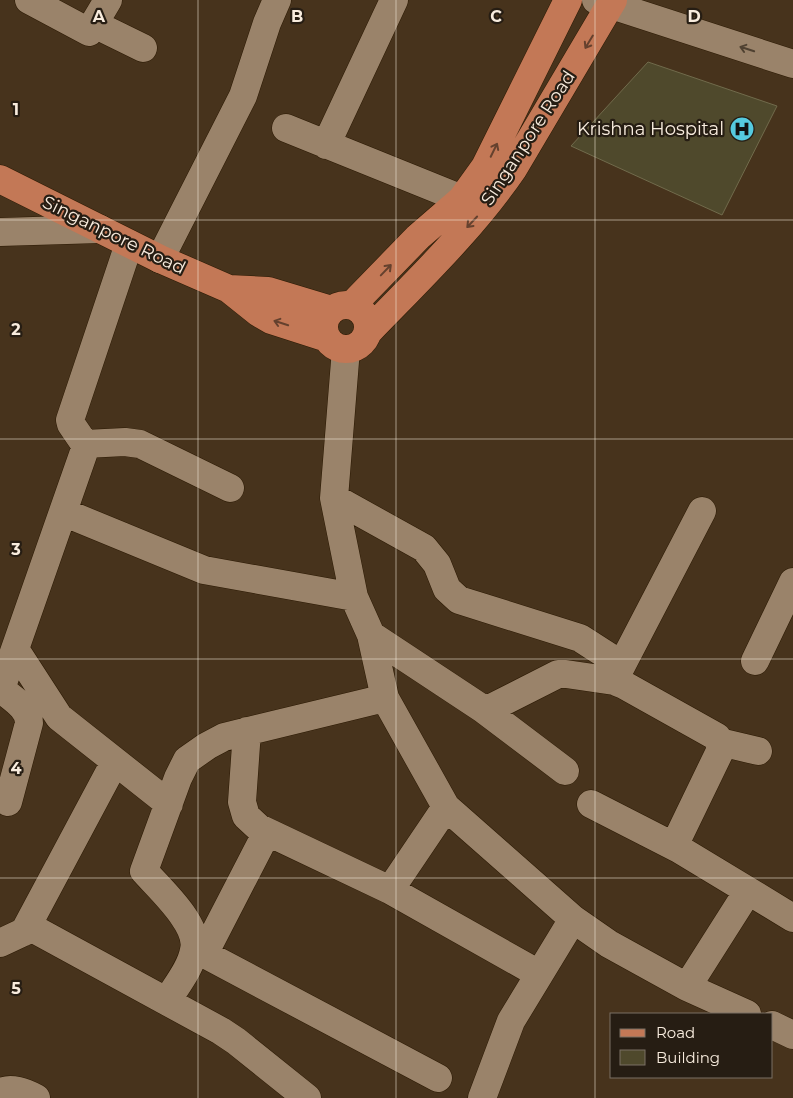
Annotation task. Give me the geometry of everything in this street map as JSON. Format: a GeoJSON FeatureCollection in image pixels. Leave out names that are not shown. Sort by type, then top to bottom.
{"type":"FeatureCollection","features":[{"type":"Feature","properties":{"kind":"main road","name":"Singanpore Road"},"geometry":{"type":"LineString","coordinates":[[229,289],[268,291],[341,308],[462,199],[485,167],[568,0]]}},
{"type":"Feature","properties":{"kind":"main road","name":"Singanpore Road"},"geometry":{"type":"LineString","coordinates":[[368,332],[478,216],[495,195],[513,169],[607,1]]}},
{"type":"Feature","properties":{"kind":"main road","name":"Singanpore Road"},"geometry":{"type":"LineString","coordinates":[[0,179],[160,259],[229,289],[271,320],[337,344]]}},
{"type":"Feature","properties":{"kind":"main road"},"geometry":{"type":"LineString","coordinates":[[341,308],[364,312],[368,332],[360,344],[337,344],[324,331],[326,316],[341,308]]}},
{"type":"Feature","properties":{"kind":"street"},"geometry":{"type":"LineString","coordinates":[[29,0],[86,32],[91,30],[108,0]]}},
{"type":"Feature","properties":{"kind":"street"},"geometry":{"type":"LineString","coordinates":[[160,259],[243,96],[267,23],[277,0]]}},
{"type":"Feature","properties":{"kind":"street"},"geometry":{"type":"LineString","coordinates":[[326,144],[394,0]]}},
{"type":"Feature","properties":{"kind":"street"},"geometry":{"type":"LineString","coordinates":[[607,1],[793,64]]}},
{"type":"Feature","properties":{"kind":"street"},"geometry":{"type":"LineString","coordinates":[[94,24],[143,48]]}},
{"type":"Feature","properties":{"kind":"street"},"geometry":{"type":"LineString","coordinates":[[286,128],[462,199]]}},
{"type":"Feature","properties":{"kind":"street"},"geometry":{"type":"LineString","coordinates":[[0,232],[100,230]]}},
{"type":"Feature","properties":{"kind":"street"},"geometry":{"type":"LineString","coordinates":[[85,444],[70,420],[129,244]]}},
{"type":"Feature","properties":{"kind":"street"},"geometry":{"type":"LineString","coordinates":[[337,344],[334,498],[354,597],[371,635],[385,698],[446,807],[573,919],[608,944],[687,987],[745,1013]]}},
{"type":"Feature","properties":{"kind":"street"},"geometry":{"type":"LineString","coordinates":[[85,444],[125,442],[140,444],[230,488]]}},
{"type":"Feature","properties":{"kind":"street"},"geometry":{"type":"LineString","coordinates":[[8,802],[29,717],[26,711],[1,689],[85,444]]}},
{"type":"Feature","properties":{"kind":"street"},"geometry":{"type":"LineString","coordinates":[[334,498],[424,548],[437,564],[447,590],[459,600],[580,638],[618,673],[624,685],[717,737],[720,742],[720,750],[676,841],[675,844],[679,850]]}},
{"type":"Feature","properties":{"kind":"street"},"geometry":{"type":"LineString","coordinates":[[618,673],[702,511]]}},
{"type":"Feature","properties":{"kind":"street"},"geometry":{"type":"LineString","coordinates":[[63,512],[204,570],[354,597]]}},
{"type":"Feature","properties":{"kind":"street"},"geometry":{"type":"LineString","coordinates":[[755,661],[783,627],[793,582]]}},
{"type":"Feature","properties":{"kind":"street"},"geometry":{"type":"LineString","coordinates":[[371,635],[483,709],[566,771]]}},
{"type":"Feature","properties":{"kind":"street"},"geometry":{"type":"LineString","coordinates":[[15,649],[59,717],[169,804]]}},
{"type":"Feature","properties":{"kind":"street"},"geometry":{"type":"LineString","coordinates":[[483,709],[493,707],[558,674],[618,673]]}},
{"type":"Feature","properties":{"kind":"street"},"geometry":{"type":"LineString","coordinates":[[385,698],[224,737],[187,760],[178,778],[144,871],[192,930],[199,952],[438,1078]]}},
{"type":"Feature","properties":{"kind":"street"},"geometry":{"type":"LineString","coordinates":[[247,731],[242,802],[246,816],[259,828],[390,890],[539,974]]}},
{"type":"Feature","properties":{"kind":"street"},"geometry":{"type":"LineString","coordinates":[[720,742],[758,751]]}},
{"type":"Feature","properties":{"kind":"street"},"geometry":{"type":"LineString","coordinates":[[12,937],[110,771]]}},
{"type":"Feature","properties":{"kind":"street"},"geometry":{"type":"LineString","coordinates":[[591,804],[679,850],[793,918]]}},
{"type":"Feature","properties":{"kind":"street"},"geometry":{"type":"LineString","coordinates":[[390,890],[446,807]]}},
{"type":"Feature","properties":{"kind":"street"},"geometry":{"type":"LineString","coordinates":[[167,1001],[188,966],[199,952],[267,832]]}},
{"type":"Feature","properties":{"kind":"street"},"geometry":{"type":"LineString","coordinates":[[687,987],[748,891]]}},
{"type":"Feature","properties":{"kind":"street"},"geometry":{"type":"LineString","coordinates":[[482,1098],[511,1020],[573,919]]}},
{"type":"Feature","properties":{"kind":"street"},"geometry":{"type":"LineString","coordinates":[[12,937],[32,928],[167,1001],[236,1041],[307,1098]]}},
{"type":"Feature","properties":{"kind":"street"},"geometry":{"type":"LineString","coordinates":[[773,1025],[793,1035]]}},
{"type":"Feature","properties":{"kind":"street"},"geometry":{"type":"LineString","coordinates":[[0,1093],[11,1090],[36,1098]]}},
{"type":"Feature","properties":{"kind":"building"},"geometry":{"type":"Polygon","coordinates":[[[648,62],[777,106],[722,215],[571,146],[648,62]]]}},
{"type":"Feature","properties":{"kind":"place","name":"Krishna Hospital"},"geometry":{"type":"Point","coordinates":[742,129]}}]}
